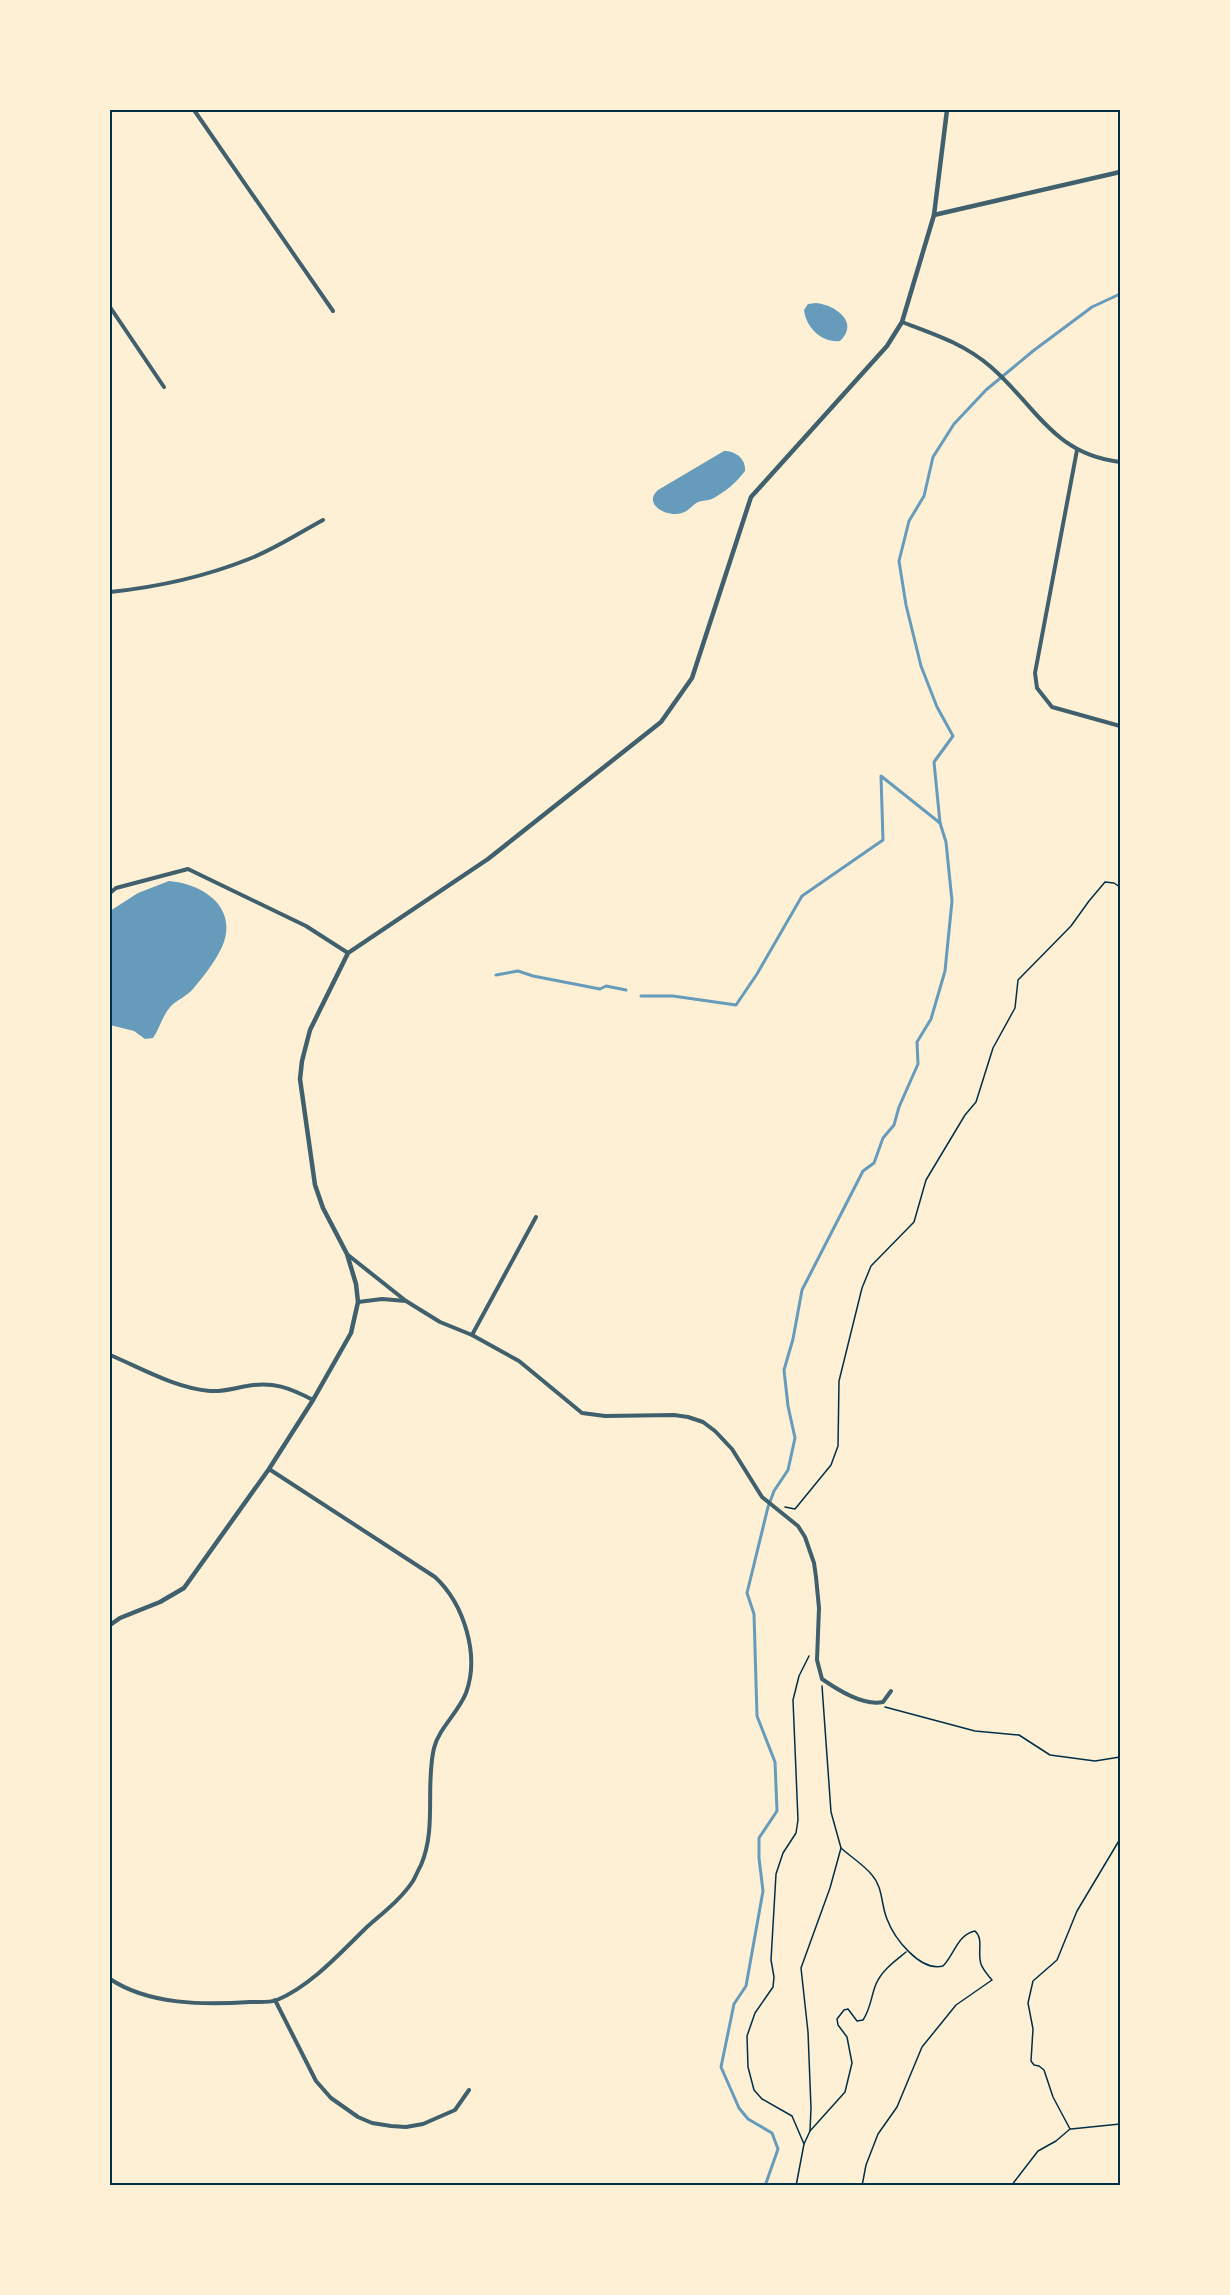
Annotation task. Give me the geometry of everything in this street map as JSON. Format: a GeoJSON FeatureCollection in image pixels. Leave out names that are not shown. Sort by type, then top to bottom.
{"type":"FeatureCollection","features":[{"type":"Feature","properties":{"kind":"street"},"geometry":{"type":"LineString","coordinates":[[194,110],[333,311]]}},
{"type":"Feature","properties":{"kind":"street"},"geometry":{"type":"LineString","coordinates":[[110,1625],[184,1588],[269,1469],[313,1400],[351,1333],[358,1302],[356,1284],[346,1254],[323,1208],[315,1185],[300,1079],[310,1030],[348,953],[488,859],[661,722],[692,678],[751,497],[887,346],[902,322],[934,215],[947,110]]}},
{"type":"Feature","properties":{"kind":"street"},"geometry":{"type":"LineString","coordinates":[[934,215],[1120,172]]}},
{"type":"Feature","properties":{"kind":"street"},"geometry":{"type":"LineString","coordinates":[[110,307],[164,387]]}},
{"type":"Feature","properties":{"kind":"street"},"geometry":{"type":"LineString","coordinates":[[902,322],[959,344],[992,368],[1058,438],[1077,450],[1108,461],[1120,462]]}},
{"type":"Feature","properties":{"kind":"street"},"geometry":{"type":"LineString","coordinates":[[1077,450],[1035,673],[1037,688],[1052,707],[1120,726]]}},
{"type":"Feature","properties":{"kind":"street"},"geometry":{"type":"LineString","coordinates":[[110,592],[154,587],[214,571],[262,553],[323,520]]}},
{"type":"Feature","properties":{"kind":"street"},"geometry":{"type":"LineString","coordinates":[[110,893],[116,888],[188,869],[306,926],[348,953]]}},
{"type":"Feature","properties":{"kind":"street"},"geometry":{"type":"LineString","coordinates":[[472,1335],[536,1217]]}},
{"type":"Feature","properties":{"kind":"street"},"geometry":{"type":"LineString","coordinates":[[346,1254],[406,1301],[440,1322],[472,1335],[519,1361],[582,1413],[605,1416],[674,1415],[703,1422],[715,1431],[732,1449],[762,1497],[773,1503],[798,1526],[805,1538],[814,1563],[819,1608],[817,1660],[822,1679],[838,1690],[872,1703],[883,1702],[891,1691]]}},
{"type":"Feature","properties":{"kind":"street"},"geometry":{"type":"LineString","coordinates":[[358,1302],[382,1299],[406,1301]]}},
{"type":"Feature","properties":{"kind":"street"},"geometry":{"type":"LineString","coordinates":[[110,1355],[166,1379],[196,1388],[211,1391],[263,1383],[274,1384],[287,1387],[313,1400]]}},
{"type":"Feature","properties":{"kind":"street"},"geometry":{"type":"LineString","coordinates":[[110,1979],[137,1993],[158,1999],[219,2004],[275,2000],[303,1985],[398,1899],[413,1880],[426,1848],[431,1764],[435,1745],[466,1693],[470,1660],[468,1635],[458,1608],[446,1587],[435,1577],[269,1469]]}},
{"type":"Feature","properties":{"kind":"street"},"geometry":{"type":"LineString","coordinates":[[275,2000],[316,2081],[331,2098],[358,2117],[372,2123],[391,2126],[423,2124],[455,2110],[469,2090]]}},
{"type":"Feature","properties":{"kind":"path"},"geometry":{"type":"LineString","coordinates":[[773,1503],[795,1509],[831,1465],[838,1446],[840,1380],[862,1288],[871,1266],[914,1222],[927,1180],[975,1102],[993,1048],[1015,1008],[1018,980],[1071,926],[1105,882],[1114,883],[1120,887]]}},
{"type":"Feature","properties":{"kind":"path"},"geometry":{"type":"LineString","coordinates":[[804,2144],[792,2116],[762,2099],[754,2090],[748,2067],[747,2036],[755,2013],[773,1987],[771,1960],[776,1874],[783,1853],[796,1833],[798,1821],[793,1700],[799,1676],[817,1642]]}},
{"type":"Feature","properties":{"kind":"path"},"geometry":{"type":"LineString","coordinates":[[810,2131],[808,2032],[801,1968],[830,1888],[841,1848],[831,1812],[822,1679]]}},
{"type":"Feature","properties":{"kind":"path"},"geometry":{"type":"LineString","coordinates":[[879,1703],[888,1709],[960,1727],[1019,1735],[1050,1755],[1095,1761],[1120,1757]]}},
{"type":"Feature","properties":{"kind":"path"},"geometry":{"type":"LineString","coordinates":[[1070,2129],[1053,2097],[1044,2070],[1031,2061],[1033,2030],[1028,2003],[1034,1982],[1057,1960],[1077,1911],[1120,1839]]}},
{"type":"Feature","properties":{"kind":"path"},"geometry":{"type":"LineString","coordinates":[[841,1848],[873,1876],[882,1897],[887,1919],[907,1952],[929,1966],[943,1966],[959,1941],[970,1931],[975,1931],[980,1939],[978,1951],[981,1965],[992,1980],[956,2005],[922,2047],[897,2107],[878,2134],[866,2165],[862,2186]]}},
{"type":"Feature","properties":{"kind":"path"},"geometry":{"type":"LineString","coordinates":[[796,2186],[804,2144],[810,2131],[845,2092],[852,2063],[847,2037],[838,2025],[837,2019],[844,2010],[848,2009],[857,2021],[863,2019],[871,2006],[875,1986],[880,1976],[907,1952]]}},
{"type":"Feature","properties":{"kind":"path"},"geometry":{"type":"LineString","coordinates":[[1011,2186],[1038,2151],[1056,2141],[1070,2129],[1120,2124]]}},
{"type":"Feature","properties":{"kind":"water"},"geometry":{"type":"Polygon","coordinates":[[[816,303],[831,307],[843,316],[847,327],[840,341],[821,337],[811,328],[804,310],[808,304],[816,303]]]}},
{"type":"Feature","properties":{"kind":"water"},"geometry":{"type":"Polygon","coordinates":[[[724,451],[732,452],[744,463],[745,471],[734,483],[712,499],[698,502],[682,513],[664,512],[658,509],[653,500],[658,490],[724,451]]]}},
{"type":"Feature","properties":{"kind":"water"},"geometry":{"type":"Polygon","coordinates":[[[169,881],[194,887],[215,900],[226,921],[226,933],[219,953],[205,974],[191,991],[171,1006],[153,1038],[145,1039],[134,1031],[110,1025],[110,911],[138,893],[169,881]]]}},
{"type":"Feature","properties":{"kind":"waterway"},"geometry":{"type":"LineString","coordinates":[[765,2186],[778,2149],[772,2133],[748,2119],[739,2108],[721,2067],[734,2004],[746,1986],[763,1891],[759,1838],[777,1811],[775,1762],[757,1716],[754,1614],[747,1593],[768,1507],[774,1491],[788,1470],[795,1438],[788,1406],[784,1370],[793,1339],[802,1290],[863,1171],[874,1163],[883,1138],[894,1125],[899,1107],[918,1064],[917,1042],[931,1019],[945,971],[952,901],[946,842],[940,823],[934,762],[953,736],[937,707],[921,666],[906,605],[899,561],[909,521],[924,496],[933,457],[954,424],[986,390],[1033,351],[1092,307],[1120,294]]}},
{"type":"Feature","properties":{"kind":"waterway"},"geometry":{"type":"LineString","coordinates":[[641,996],[673,996],[736,1005],[757,974],[802,896],[883,840],[881,776],[940,823]]}},
{"type":"Feature","properties":{"kind":"waterway"},"geometry":{"type":"LineString","coordinates":[[496,975],[518,971],[600,989],[606,986],[626,990]]}}]}
